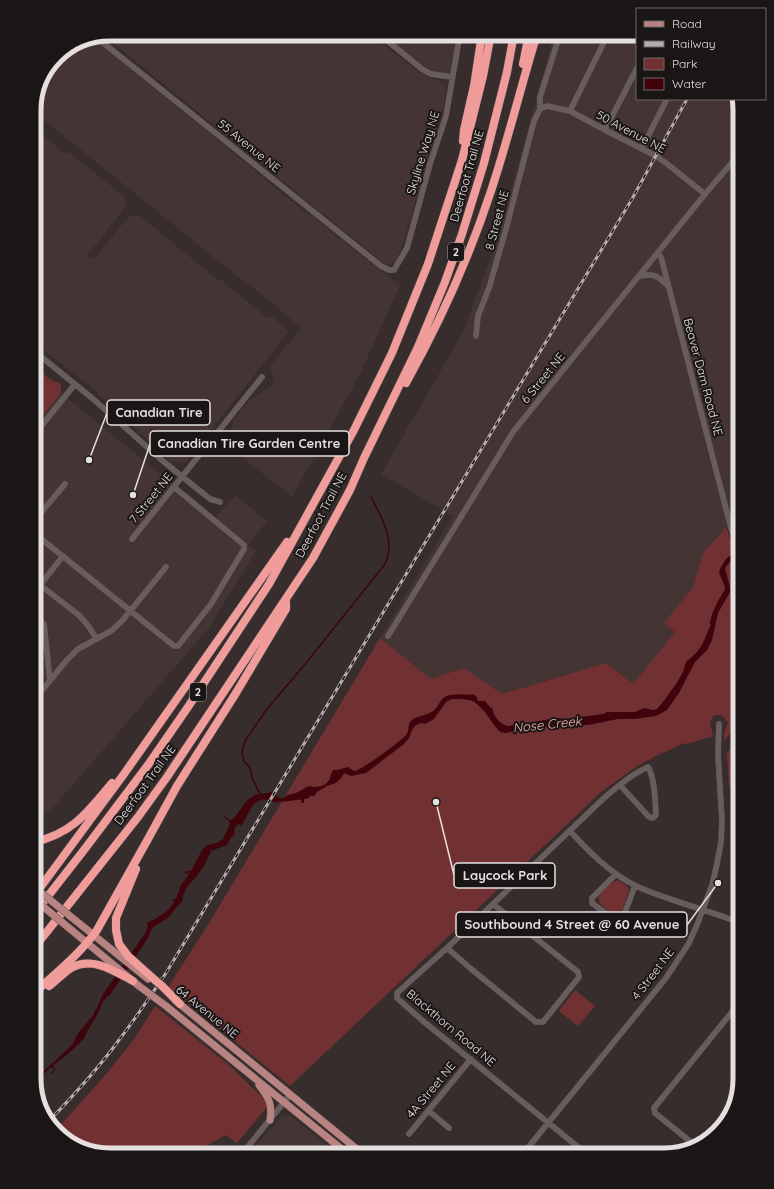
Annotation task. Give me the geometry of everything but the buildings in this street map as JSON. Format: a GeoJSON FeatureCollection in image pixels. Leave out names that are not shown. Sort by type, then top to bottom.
{"type":"FeatureCollection","features":[{"type":"Feature","properties":{"kind":"highway"},"geometry":{"type":"LineString","coordinates":[[462,160],[464,130],[475,79],[481,41]]}},
{"type":"Feature","properties":{"kind":"highway","name":"Deerfoot Trail NE"},"geometry":{"type":"LineString","coordinates":[[41,905],[144,771],[192,700],[269,584],[340,456],[392,353],[428,264],[462,160],[484,76],[490,41]]}},
{"type":"Feature","properties":{"kind":"highway","name":"Deerfoot Trail NE"},"geometry":{"type":"LineString","coordinates":[[41,939],[167,778],[313,558],[350,490],[418,347],[445,282],[462,234],[494,129],[513,41]]}},
{"type":"Feature","properties":{"kind":"highway"},"geometry":{"type":"LineString","coordinates":[[491,191],[520,79],[528,41]]}},
{"type":"Feature","properties":{"kind":"highway"},"geometry":{"type":"LineString","coordinates":[[364,458],[424,350],[472,244],[491,191],[535,41]]}},
{"type":"Feature","properties":{"kind":"highway"},"geometry":{"type":"LineString","coordinates":[[41,887],[168,713],[198,667],[289,539],[332,464],[340,456]]}},
{"type":"Feature","properties":{"kind":"highway"},"geometry":{"type":"LineString","coordinates":[[41,987],[74,957],[93,935],[177,786],[236,693],[286,609],[286,599]]}},
{"type":"Feature","properties":{"kind":"highway"},"geometry":{"type":"LineString","coordinates":[[41,841],[60,834],[82,818],[168,713]]}},
{"type":"Feature","properties":{"kind":"highway"},"geometry":{"type":"LineString","coordinates":[[148,839],[116,918],[116,930],[119,944],[128,956],[180,1004]]}},
{"type":"Feature","properties":{"kind":"highway"},"geometry":{"type":"LineString","coordinates":[[41,993],[71,969],[90,963],[102,965],[136,983]]}},
{"type":"Feature","properties":{"kind":"main road"},"geometry":{"type":"LineString","coordinates":[[41,893],[163,989]]}},
{"type":"Feature","properties":{"kind":"main road","name":"64 Avenue NE"},"geometry":{"type":"LineString","coordinates":[[41,906],[340,1148]]}},
{"type":"Feature","properties":{"kind":"main road","name":"64 Avenue NE"},"geometry":{"type":"LineString","coordinates":[[180,1004],[355,1148]]}},
{"type":"Feature","properties":{"kind":"main road"},"geometry":{"type":"LineString","coordinates":[[253,1077],[269,1100],[271,1112],[270,1120]]}},
{"type":"Feature","properties":{"kind":"street"},"geometry":{"type":"LineString","coordinates":[[388,41],[422,69],[431,74],[452,78]]}},
{"type":"Feature","properties":{"kind":"street","name":"Skyline Way NE"},"geometry":{"type":"LineString","coordinates":[[389,270],[394,270],[407,248],[430,164],[446,116],[459,41]]}},
{"type":"Feature","properties":{"kind":"street","name":"8 Street NE"},"geometry":{"type":"LineString","coordinates":[[476,336],[478,316],[489,288],[534,121],[540,109],[540,97],[558,41]]}},
{"type":"Feature","properties":{"kind":"street"},"geometry":{"type":"LineString","coordinates":[[570,111],[605,41]]}},
{"type":"Feature","properties":{"kind":"street","name":"55 Avenue NE"},"geometry":{"type":"LineString","coordinates":[[102,42],[381,266],[389,270]]}},
{"type":"Feature","properties":{"kind":"street"},"geometry":{"type":"LineString","coordinates":[[605,130],[636,70]]}},
{"type":"Feature","properties":{"kind":"street"},"geometry":{"type":"LineString","coordinates":[[642,148],[666,100]]}},
{"type":"Feature","properties":{"kind":"street","name":"50 Avenue NE"},"geometry":{"type":"LineString","coordinates":[[540,109],[547,106],[570,111],[642,148],[666,163],[705,194]]}},
{"type":"Feature","properties":{"kind":"street","name":"6 Street NE"},"geometry":{"type":"LineString","coordinates":[[388,636],[513,432],[733,161]]}},
{"type":"Feature","properties":{"kind":"street","name":"Beaver Dam Road NE"},"geometry":{"type":"LineString","coordinates":[[658,254],[661,257],[733,534]]}},
{"type":"Feature","properties":{"kind":"street"},"geometry":{"type":"LineString","coordinates":[[640,276],[654,276],[661,279],[668,286]]}},
{"type":"Feature","properties":{"kind":"street"},"geometry":{"type":"LineString","coordinates":[[41,357],[75,384],[182,477],[210,499],[220,502]]}},
{"type":"Feature","properties":{"kind":"street","name":"7 Street NE"},"geometry":{"type":"LineString","coordinates":[[132,539],[262,377]]}},
{"type":"Feature","properties":{"kind":"street"},"geometry":{"type":"LineString","coordinates":[[41,426],[75,384]]}},
{"type":"Feature","properties":{"kind":"street"},"geometry":{"type":"LineString","coordinates":[[41,513],[65,484]]}},
{"type":"Feature","properties":{"kind":"street"},"geometry":{"type":"LineString","coordinates":[[41,539],[174,646],[178,646],[211,604],[244,549],[244,545],[174,487]]}},
{"type":"Feature","properties":{"kind":"street"},"geometry":{"type":"LineString","coordinates":[[41,584],[63,556]]}},
{"type":"Feature","properties":{"kind":"street"},"geometry":{"type":"LineString","coordinates":[[41,692],[78,649],[117,626],[166,567]]}},
{"type":"Feature","properties":{"kind":"street"},"geometry":{"type":"LineString","coordinates":[[41,586],[80,616],[96,638]]}},
{"type":"Feature","properties":{"kind":"street"},"geometry":{"type":"LineString","coordinates":[[41,622],[44,624],[50,681]]}},
{"type":"Feature","properties":{"kind":"street","name":"4 Street NE"},"geometry":{"type":"LineString","coordinates":[[528,1148],[666,978],[689,943],[708,897],[717,864],[722,827],[718,755],[719,724]]}},
{"type":"Feature","properties":{"kind":"street","name":"Blackthorn Road NE"},"geometry":{"type":"LineString","coordinates":[[579,1148],[396,998],[397,993],[447,948],[604,798],[633,774],[648,766],[651,772],[654,791],[656,815],[654,818],[650,817],[620,785]]}},
{"type":"Feature","properties":{"kind":"street"},"geometry":{"type":"LineString","coordinates":[[570,831],[592,855],[616,874],[635,886],[733,921]]}},
{"type":"Feature","properties":{"kind":"street"},"geometry":{"type":"LineString","coordinates":[[616,874],[592,898],[592,903],[617,922],[622,920],[635,886]]}},
{"type":"Feature","properties":{"kind":"street"},"geometry":{"type":"LineString","coordinates":[[447,948],[536,1022],[543,1022],[579,977],[578,972],[492,904]]}},
{"type":"Feature","properties":{"kind":"street"},"geometry":{"type":"LineString","coordinates":[[691,1142],[655,1113],[654,1108],[733,1011]]}},
{"type":"Feature","properties":{"kind":"street","name":"4A Street NE"},"geometry":{"type":"LineString","coordinates":[[409,1134],[471,1060]]}},
{"type":"Feature","properties":{"kind":"street"},"geometry":{"type":"LineString","coordinates":[[247,1148],[290,1095]]}},
{"type":"Feature","properties":{"kind":"street"},"geometry":{"type":"LineString","coordinates":[[429,1111],[449,1128]]}},
{"type":"Feature","properties":{"kind":"shaded area"},"geometry":{"type":"Polygon","coordinates":[[[110,41],[379,41],[415,69],[430,78],[446,84],[444,104],[402,247],[397,259],[392,264],[386,265],[110,41]]]}},
{"type":"Feature","properties":{"kind":"shaded area"},"geometry":{"type":"Polygon","coordinates":[[[388,41],[459,41],[452,77],[431,74],[388,41]]]}},
{"type":"Feature","properties":{"kind":"shaded area"},"geometry":{"type":"Polygon","coordinates":[[[552,41],[636,41],[636,100],[732,100],[733,527],[726,527],[703,553],[693,587],[665,623],[675,632],[633,684],[606,663],[502,694],[464,668],[431,679],[380,638],[453,516],[381,474],[463,332],[498,238],[552,41]]]}},
{"type":"Feature","properties":{"kind":"shaded area"},"geometry":{"type":"Polygon","coordinates":[[[99,42],[305,212],[306,211],[400,285],[359,376],[292,497],[223,442],[233,427],[233,420],[250,399],[269,388],[274,381],[270,366],[301,328],[248,283],[247,284],[41,118],[42,97],[46,84],[61,61],[84,46],[99,42]]]}},
{"type":"Feature","properties":{"kind":"shaded area"},"geometry":{"type":"Polygon","coordinates":[[[41,133],[63,153],[69,152],[125,197],[127,205],[87,256],[94,259],[129,216],[139,215],[218,280],[220,279],[266,317],[274,318],[289,331],[185,463],[170,461],[92,388],[41,348],[41,133]]]}},
{"type":"Feature","properties":{"kind":"shaded area"},"geometry":{"type":"Polygon","coordinates":[[[61,393],[215,518],[235,495],[267,521],[248,545],[256,551],[208,629],[51,810],[41,815],[41,417],[61,393]]]}},
{"type":"Feature","properties":{"kind":"shaded area"},"geometry":{"type":"Polygon","coordinates":[[[285,1115],[292,1117],[330,1148],[254,1148],[282,1116],[285,1115]]]}},
{"type":"Feature","properties":{"kind":"green space"},"geometry":{"type":"Polygon","coordinates":[[[41,372],[54,382],[58,382],[61,385],[61,393],[41,417],[41,372]]]}},
{"type":"Feature","properties":{"kind":"green space"},"geometry":{"type":"Polygon","coordinates":[[[726,527],[733,546],[733,728],[724,742],[724,732],[728,723],[722,716],[713,716],[710,723],[713,736],[687,744],[685,743],[658,755],[637,766],[601,792],[290,1086],[168,987],[206,928],[380,638],[431,679],[464,668],[502,694],[606,663],[633,684],[675,632],[664,623],[693,587],[703,553],[726,527]]]}},
{"type":"Feature","properties":{"kind":"green space"},"geometry":{"type":"Polygon","coordinates":[[[733,744],[733,786],[729,786],[727,753],[733,744]]]}},
{"type":"Feature","properties":{"kind":"green space"},"geometry":{"type":"Polygon","coordinates":[[[618,880],[627,886],[629,890],[622,911],[614,914],[602,905],[599,895],[612,883],[618,880]]]}},
{"type":"Feature","properties":{"kind":"green space"},"geometry":{"type":"Polygon","coordinates":[[[575,990],[595,1006],[578,1026],[559,1011],[575,990]]]}},
{"type":"Feature","properties":{"kind":"green space"},"geometry":{"type":"Polygon","coordinates":[[[155,1006],[229,1065],[264,1099],[267,1107],[237,1143],[226,1135],[202,1148],[106,1148],[97,1147],[80,1141],[60,1126],[107,1073],[134,1039],[155,1006]]]}},
{"type":"Feature","properties":{"kind":"water","name":"Nose Creek"},"geometry":{"type":"Polygon","coordinates":[[[733,548],[733,558],[725,568],[730,592],[718,613],[712,640],[707,650],[695,662],[679,693],[667,710],[656,716],[634,719],[618,719],[588,725],[557,725],[543,727],[541,729],[524,729],[506,733],[500,732],[485,712],[473,701],[452,699],[446,702],[434,719],[425,724],[422,723],[416,725],[404,744],[366,773],[351,776],[344,773],[336,783],[327,786],[317,792],[314,796],[304,799],[304,803],[302,803],[301,800],[275,802],[260,800],[257,802],[253,805],[241,826],[239,824],[236,826],[234,830],[235,834],[231,837],[227,845],[211,851],[203,868],[186,888],[182,902],[169,917],[152,928],[148,938],[110,995],[103,1003],[84,1038],[53,1065],[55,1069],[53,1073],[50,1074],[54,1070],[51,1067],[41,1076],[41,1073],[72,1045],[78,1033],[94,1014],[103,994],[146,932],[148,925],[146,923],[162,915],[172,906],[174,902],[173,899],[176,899],[180,887],[190,872],[185,874],[185,872],[191,871],[202,850],[208,845],[217,843],[223,839],[230,824],[229,821],[222,815],[229,820],[233,819],[245,803],[255,795],[271,792],[280,798],[283,798],[309,786],[323,786],[329,780],[333,770],[348,767],[354,771],[358,769],[372,761],[406,735],[411,721],[433,711],[445,697],[456,694],[472,694],[478,701],[485,701],[492,708],[497,719],[508,726],[557,718],[566,719],[603,714],[607,712],[635,712],[644,708],[653,710],[657,709],[676,684],[683,672],[686,662],[702,645],[711,624],[709,623],[712,614],[725,587],[719,573],[726,559],[731,555],[733,548]]]}},
{"type":"Feature","properties":{"kind":"waterway"},"geometry":{"type":"LineString","coordinates":[[260,794],[252,778],[251,770],[244,762],[242,752],[245,741],[267,709],[306,663],[385,564],[389,547],[388,538],[383,521],[371,497]]}},
{"type":"Feature","properties":{"kind":"railway"},"geometry":{"type":"LineString","coordinates":[[53,1117],[77,1092],[103,1061],[166,973],[632,199],[686,100]]}},
{"type":"Feature","properties":{"kind":"place","name":"Canadian Tire"},"geometry":{"type":"Point","coordinates":[89,460]}},
{"type":"Feature","properties":{"kind":"place","name":"Canadian Tire Garden Centre"},"geometry":{"type":"Point","coordinates":[133,495]}},
{"type":"Feature","properties":{"kind":"place","name":"Laycock Park"},"geometry":{"type":"Point","coordinates":[436,802]}},
{"type":"Feature","properties":{"kind":"place","name":"Southbound 4 Street @ 60 Avenue"},"geometry":{"type":"Point","coordinates":[718,883]}}]}
